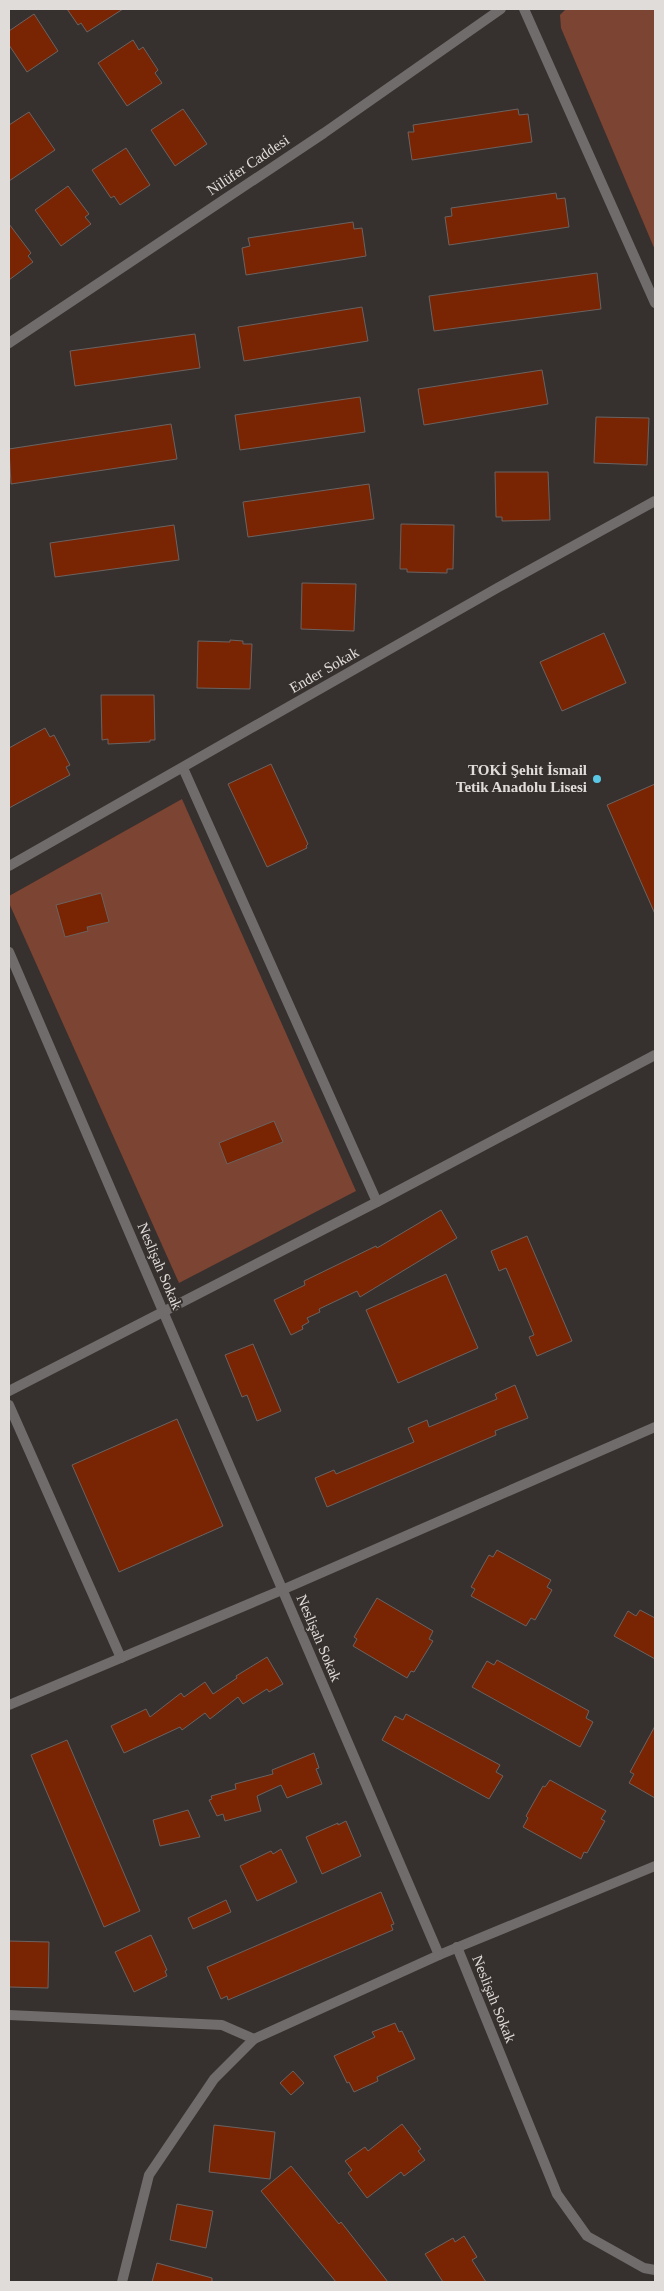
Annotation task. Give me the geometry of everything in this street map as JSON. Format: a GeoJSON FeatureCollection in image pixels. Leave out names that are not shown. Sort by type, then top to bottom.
{"type":"FeatureCollection","features":[{"type":"Feature","properties":{"kind":"street","name":"Nilüfer Caddesi"},"geometry":{"type":"LineString","coordinates":[[9,343],[324,133],[501,9]]}},
{"type":"Feature","properties":{"kind":"street"},"geometry":{"type":"LineString","coordinates":[[524,9],[655,303]]}},
{"type":"Feature","properties":{"kind":"street","name":"Ender Sokak"},"geometry":{"type":"LineString","coordinates":[[9,866],[655,501]]}},
{"type":"Feature","properties":{"kind":"street"},"geometry":{"type":"LineString","coordinates":[[183,768],[377,1202]]}},
{"type":"Feature","properties":{"kind":"street","name":"Neslişah Sokak"},"geometry":{"type":"LineString","coordinates":[[9,952],[439,1955],[457,1947],[557,2194],[587,2236],[644,2268],[655,2270]]}},
{"type":"Feature","properties":{"kind":"street"},"geometry":{"type":"LineString","coordinates":[[9,1391],[377,1202],[655,1055]]}},
{"type":"Feature","properties":{"kind":"street"},"geometry":{"type":"LineString","coordinates":[[9,1405],[121,1658]]}},
{"type":"Feature","properties":{"kind":"street"},"geometry":{"type":"LineString","coordinates":[[9,1705],[282,1590],[655,1426]]}},
{"type":"Feature","properties":{"kind":"street"},"geometry":{"type":"LineString","coordinates":[[457,1947],[655,1866]]}},
{"type":"Feature","properties":{"kind":"street"},"geometry":{"type":"LineString","coordinates":[[122,2282],[149,2175],[214,2079],[254,2039],[439,1955]]}},
{"type":"Feature","properties":{"kind":"street"},"geometry":{"type":"LineString","coordinates":[[9,2015],[222,2025],[254,2039]]}},
{"type":"Feature","properties":{"kind":"shaded area"},"geometry":{"type":"Polygon","coordinates":[[[566,9],[655,9],[655,250],[561,28],[560,15],[566,9]]]}},
{"type":"Feature","properties":{"kind":"shaded area"},"geometry":{"type":"Polygon","coordinates":[[[182,799],[356,1191],[179,1283],[9,903],[9,896],[182,799]]]}},
{"type":"Feature","properties":{"kind":"building"},"geometry":{"type":"Polygon","coordinates":[[[67,9],[123,9],[87,32],[81,23],[78,25],[67,9]]]}},
{"type":"Feature","properties":{"kind":"building"},"geometry":{"type":"Polygon","coordinates":[[[34,14],[58,51],[27,72],[9,45],[9,31],[34,14]]]}},
{"type":"Feature","properties":{"kind":"building"},"geometry":{"type":"Polygon","coordinates":[[[133,40],[139,50],[143,47],[158,70],[155,73],[162,83],[127,106],[98,63],[133,40]]]}},
{"type":"Feature","properties":{"kind":"building"},"geometry":{"type":"Polygon","coordinates":[[[183,109],[207,144],[175,166],[151,130],[183,109]]]}},
{"type":"Feature","properties":{"kind":"building"},"geometry":{"type":"Polygon","coordinates":[[[518,109],[519,115],[528,114],[532,142],[412,160],[408,132],[414,132],[413,125],[518,109]]]}},
{"type":"Feature","properties":{"kind":"building"},"geometry":{"type":"Polygon","coordinates":[[[29,112],[55,150],[9,181],[9,125],[29,112]]]}},
{"type":"Feature","properties":{"kind":"building"},"geometry":{"type":"Polygon","coordinates":[[[126,148],[150,185],[120,205],[114,196],[111,198],[92,170],[126,148]]]}},
{"type":"Feature","properties":{"kind":"building"},"geometry":{"type":"Polygon","coordinates":[[[68,186],[89,214],[85,217],[91,224],[61,246],[35,210],[68,186]]]}},
{"type":"Feature","properties":{"kind":"building"},"geometry":{"type":"Polygon","coordinates":[[[556,193],[557,199],[565,198],[569,227],[449,245],[445,217],[452,216],[451,208],[556,193]]]}},
{"type":"Feature","properties":{"kind":"building"},"geometry":{"type":"Polygon","coordinates":[[[353,222],[354,229],[362,228],[366,256],[246,275],[242,248],[250,246],[248,238],[353,222]]]}},
{"type":"Feature","properties":{"kind":"building"},"geometry":{"type":"Polygon","coordinates":[[[9,224],[31,253],[28,256],[33,262],[9,280],[9,224]]]}},
{"type":"Feature","properties":{"kind":"building"},"geometry":{"type":"Polygon","coordinates":[[[597,273],[601,309],[434,331],[429,296],[597,273]]]}},
{"type":"Feature","properties":{"kind":"building"},"geometry":{"type":"Polygon","coordinates":[[[362,307],[368,341],[244,361],[238,327],[362,307]]]}},
{"type":"Feature","properties":{"kind":"building"},"geometry":{"type":"Polygon","coordinates":[[[195,334],[200,368],[75,386],[70,351],[195,334]]]}},
{"type":"Feature","properties":{"kind":"building"},"geometry":{"type":"Polygon","coordinates":[[[542,370],[548,404],[424,425],[418,389],[542,370]]]}},
{"type":"Feature","properties":{"kind":"building"},"geometry":{"type":"Polygon","coordinates":[[[360,397],[365,432],[240,450],[235,415],[360,397]]]}},
{"type":"Feature","properties":{"kind":"building"},"geometry":{"type":"Polygon","coordinates":[[[596,417],[649,418],[647,465],[594,463],[596,417]]]}},
{"type":"Feature","properties":{"kind":"building"},"geometry":{"type":"Polygon","coordinates":[[[171,424],[177,459],[11,484],[9,449],[171,424]]]}},
{"type":"Feature","properties":{"kind":"building"},"geometry":{"type":"Polygon","coordinates":[[[495,472],[548,472],[550,520],[502,521],[502,517],[496,517],[495,472]]]}},
{"type":"Feature","properties":{"kind":"building"},"geometry":{"type":"Polygon","coordinates":[[[369,484],[374,519],[248,537],[243,502],[369,484]]]}},
{"type":"Feature","properties":{"kind":"building"},"geometry":{"type":"Polygon","coordinates":[[[401,524],[454,525],[453,569],[447,569],[447,573],[407,572],[407,569],[400,569],[401,524]]]}},
{"type":"Feature","properties":{"kind":"building"},"geometry":{"type":"Polygon","coordinates":[[[174,525],[179,560],[55,577],[50,543],[174,525]]]}},
{"type":"Feature","properties":{"kind":"building"},"geometry":{"type":"Polygon","coordinates":[[[302,583],[356,584],[354,631],[301,629],[302,583]]]}},
{"type":"Feature","properties":{"kind":"building"},"geometry":{"type":"Polygon","coordinates":[[[604,633],[626,683],[562,711],[540,662],[604,633]]]}},
{"type":"Feature","properties":{"kind":"building"},"geometry":{"type":"Polygon","coordinates":[[[230,640],[243,641],[243,644],[252,644],[250,689],[197,688],[198,641],[230,642],[230,640]]]}},
{"type":"Feature","properties":{"kind":"building"},"geometry":{"type":"Polygon","coordinates":[[[101,695],[154,695],[155,740],[150,740],[150,742],[108,744],[108,739],[102,740],[101,695]]]}},
{"type":"Feature","properties":{"kind":"building"},"geometry":{"type":"Polygon","coordinates":[[[45,728],[50,737],[54,735],[70,765],[66,767],[70,775],[9,808],[9,748],[45,728]]]}},
{"type":"Feature","properties":{"kind":"building"},"geometry":{"type":"Polygon","coordinates":[[[271,764],[308,844],[307,848],[267,867],[228,784],[271,764]]]}},
{"type":"Feature","properties":{"kind":"building"},"geometry":{"type":"Polygon","coordinates":[[[655,784],[655,914],[607,805],[655,784]]]}},
{"type":"Feature","properties":{"kind":"building"},"geometry":{"type":"Polygon","coordinates":[[[101,893],[109,922],[87,927],[88,931],[65,937],[56,905],[101,893]]]}},
{"type":"Feature","properties":{"kind":"building"},"geometry":{"type":"Polygon","coordinates":[[[274,1121],[283,1142],[227,1164],[219,1143],[274,1121]]]}},
{"type":"Feature","properties":{"kind":"building"},"geometry":{"type":"Polygon","coordinates":[[[441,1210],[457,1238],[360,1297],[357,1291],[319,1309],[320,1312],[307,1318],[309,1322],[302,1326],[303,1329],[291,1335],[274,1300],[305,1285],[304,1281],[376,1246],[377,1248],[441,1210]]]}},
{"type":"Feature","properties":{"kind":"building"},"geometry":{"type":"Polygon","coordinates":[[[527,1236],[572,1341],[537,1356],[529,1337],[534,1335],[506,1268],[499,1271],[491,1251],[527,1236]]]}},
{"type":"Feature","properties":{"kind":"building"},"geometry":{"type":"Polygon","coordinates":[[[446,1274],[478,1348],[398,1383],[366,1310],[446,1274]]]}},
{"type":"Feature","properties":{"kind":"building"},"geometry":{"type":"Polygon","coordinates":[[[253,1344],[281,1411],[257,1421],[247,1395],[242,1397],[225,1355],[253,1344]]]}},
{"type":"Feature","properties":{"kind":"building"},"geometry":{"type":"Polygon","coordinates":[[[515,1385],[528,1418],[495,1431],[496,1435],[327,1507],[315,1478],[334,1470],[336,1474],[414,1442],[408,1428],[427,1420],[429,1427],[497,1399],[495,1394],[515,1385]]]}},
{"type":"Feature","properties":{"kind":"building"},"geometry":{"type":"Polygon","coordinates":[[[177,1419],[223,1526],[119,1572],[72,1465],[177,1419]]]}},
{"type":"Feature","properties":{"kind":"building"},"geometry":{"type":"Polygon","coordinates":[[[497,1550],[551,1580],[547,1587],[552,1590],[535,1620],[531,1618],[526,1626],[471,1596],[475,1589],[471,1587],[489,1555],[493,1557],[497,1550]]]}},
{"type":"Feature","properties":{"kind":"building"},"geometry":{"type":"Polygon","coordinates":[[[377,1598],[433,1631],[429,1639],[433,1641],[414,1672],[411,1671],[407,1678],[353,1646],[357,1639],[354,1637],[377,1598]]]}},
{"type":"Feature","properties":{"kind":"building"},"geometry":{"type":"Polygon","coordinates":[[[640,1610],[655,1618],[655,1659],[614,1636],[628,1611],[636,1616],[640,1610]]]}},
{"type":"Feature","properties":{"kind":"building"},"geometry":{"type":"Polygon","coordinates":[[[267,1657],[283,1684],[269,1692],[267,1689],[243,1704],[238,1697],[210,1719],[205,1713],[182,1730],[180,1727],[124,1753],[111,1726],[146,1709],[150,1717],[181,1693],[184,1697],[205,1682],[213,1694],[237,1678],[236,1676],[267,1657]]]}},
{"type":"Feature","properties":{"kind":"building"},"geometry":{"type":"Polygon","coordinates":[[[497,1660],[589,1711],[586,1718],[593,1722],[580,1747],[472,1687],[487,1661],[494,1665],[497,1660]]]}},
{"type":"Feature","properties":{"kind":"building"},"geometry":{"type":"Polygon","coordinates":[[[406,1714],[500,1765],[496,1772],[503,1776],[489,1799],[382,1740],[395,1716],[403,1720],[406,1714]]]}},
{"type":"Feature","properties":{"kind":"building"},"geometry":{"type":"Polygon","coordinates":[[[655,1726],[655,1798],[629,1783],[634,1774],[630,1772],[655,1726]]]}},
{"type":"Feature","properties":{"kind":"building"},"geometry":{"type":"Polygon","coordinates":[[[67,1740],[140,1911],[104,1927],[31,1755],[67,1740]]]}},
{"type":"Feature","properties":{"kind":"building"},"geometry":{"type":"Polygon","coordinates":[[[314,1753],[319,1768],[316,1769],[322,1784],[287,1798],[281,1785],[257,1796],[261,1811],[225,1821],[223,1814],[217,1816],[209,1800],[212,1799],[211,1796],[236,1789],[235,1784],[273,1774],[272,1770],[314,1753]]]}},
{"type":"Feature","properties":{"kind":"building"},"geometry":{"type":"Polygon","coordinates":[[[550,1780],[606,1811],[601,1819],[605,1821],[587,1853],[584,1852],[581,1859],[523,1827],[528,1818],[526,1816],[543,1786],[545,1787],[550,1780]]]}},
{"type":"Feature","properties":{"kind":"building"},"geometry":{"type":"Polygon","coordinates":[[[188,1810],[200,1837],[160,1846],[153,1820],[188,1810]]]}},
{"type":"Feature","properties":{"kind":"building"},"geometry":{"type":"Polygon","coordinates":[[[346,1821],[361,1856],[322,1874],[306,1837],[346,1821]]]}},
{"type":"Feature","properties":{"kind":"building"},"geometry":{"type":"Polygon","coordinates":[[[281,1849],[297,1882],[257,1901],[240,1866],[271,1851],[273,1854],[281,1849]]]}},
{"type":"Feature","properties":{"kind":"building"},"geometry":{"type":"Polygon","coordinates":[[[381,1892],[394,1924],[391,1925],[393,1930],[228,2000],[227,1996],[221,1999],[207,1967],[381,1892]]]}},
{"type":"Feature","properties":{"kind":"building"},"geometry":{"type":"Polygon","coordinates":[[[226,1900],[231,1912],[193,1929],[188,1918],[226,1900]]]}},
{"type":"Feature","properties":{"kind":"building"},"geometry":{"type":"Polygon","coordinates":[[[151,1935],[167,1970],[165,1971],[167,1976],[134,1992],[115,1952],[151,1935]]]}},
{"type":"Feature","properties":{"kind":"building"},"geometry":{"type":"Polygon","coordinates":[[[9,1941],[49,1942],[48,1988],[9,1987],[9,1941]]]}},
{"type":"Feature","properties":{"kind":"building"},"geometry":{"type":"Polygon","coordinates":[[[395,2023],[399,2032],[402,2031],[415,2059],[377,2077],[378,2081],[354,2092],[349,2082],[347,2083],[334,2056],[375,2037],[372,2032],[395,2023]]]}},
{"type":"Feature","properties":{"kind":"building"},"geometry":{"type":"Polygon","coordinates":[[[293,2071],[304,2083],[291,2095],[280,2083],[293,2071]]]}},
{"type":"Feature","properties":{"kind":"building"},"geometry":{"type":"Polygon","coordinates":[[[402,2124],[421,2149],[418,2151],[425,2160],[404,2176],[401,2172],[367,2198],[348,2173],[352,2170],[345,2161],[365,2147],[368,2151],[402,2124]]]}},
{"type":"Feature","properties":{"kind":"building"},"geometry":{"type":"Polygon","coordinates":[[[214,2125],[275,2132],[270,2179],[209,2172],[214,2125]]]}},
{"type":"Feature","properties":{"kind":"building"},"geometry":{"type":"Polygon","coordinates":[[[291,2166],[339,2224],[341,2222],[388,2282],[336,2282],[261,2191],[291,2166]]]}},
{"type":"Feature","properties":{"kind":"building"},"geometry":{"type":"Polygon","coordinates":[[[177,2204],[213,2211],[206,2248],[170,2240],[177,2204]]]}},
{"type":"Feature","properties":{"kind":"building"},"geometry":{"type":"Polygon","coordinates":[[[464,2236],[477,2257],[472,2260],[486,2282],[443,2282],[425,2254],[453,2238],[455,2242],[464,2236]]]}},
{"type":"Feature","properties":{"kind":"building"},"geometry":{"type":"Polygon","coordinates":[[[157,2263],[212,2278],[212,2282],[152,2282],[157,2263]]]}},
{"type":"Feature","properties":{"kind":"place","name":"TOKİ Şehit İsmail Tetik Anadolu Lisesi"},"geometry":{"type":"Point","coordinates":[597,779]}}]}
